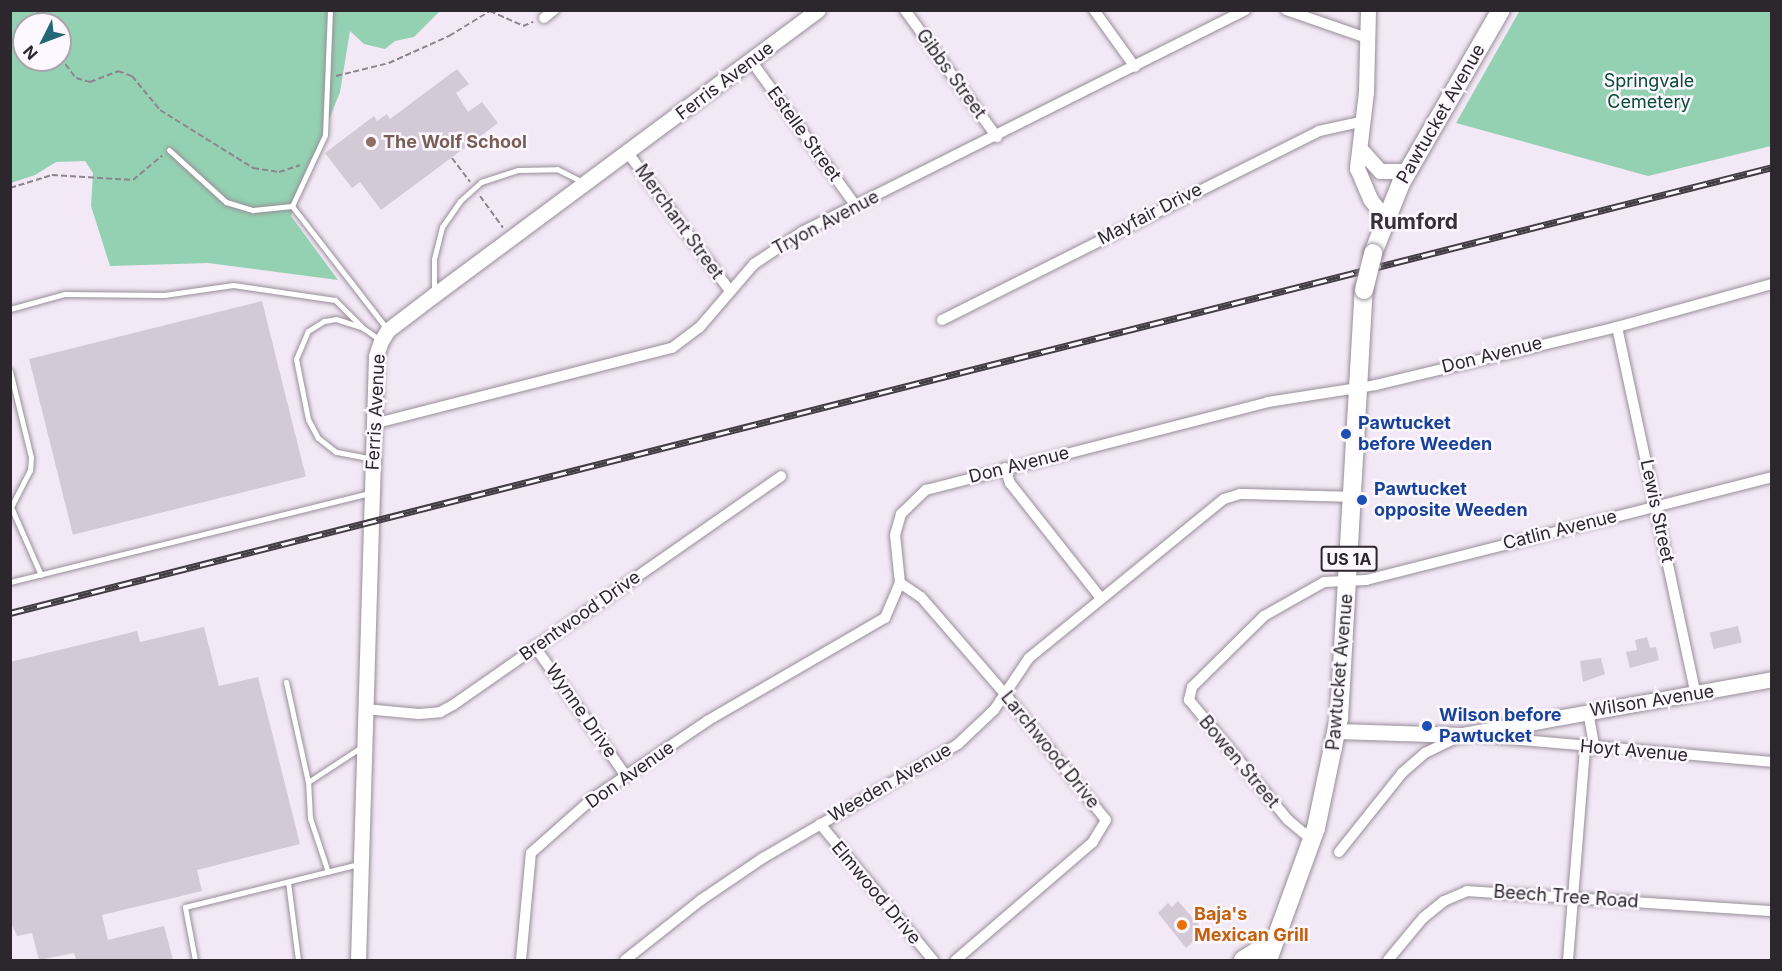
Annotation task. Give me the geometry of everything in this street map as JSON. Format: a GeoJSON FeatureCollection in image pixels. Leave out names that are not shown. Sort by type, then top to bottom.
{"type":"FeatureCollection","features":[{"type":"Feature","properties":{"kind":"main road","name":"Pawtucket Avenue"},"geometry":{"type":"LineString","coordinates":[[1268,960],[1312,840],[1337,731],[1348,580],[1356,386],[1364,290],[1385,218],[1407,171],[1501,10]]}},
{"type":"Feature","properties":{"kind":"main road"},"geometry":{"type":"LineString","coordinates":[[1243,960],[1274,941]]}},
{"type":"Feature","properties":{"kind":"street"},"geometry":{"type":"LineString","coordinates":[[544,18],[554,10]]}},
{"type":"Feature","properties":{"kind":"street","name":"Ferris Avenue"},"geometry":{"type":"LineString","coordinates":[[358,960],[372,493],[377,423],[376,356],[384,335],[510,237],[752,62],[818,10]]}},
{"type":"Feature","properties":{"kind":"street","name":"Gibbs Street"},"geometry":{"type":"LineString","coordinates":[[905,10],[997,137]]}},
{"type":"Feature","properties":{"kind":"street"},"geometry":{"type":"LineString","coordinates":[[1094,10],[1136,67]]}},
{"type":"Feature","properties":{"kind":"street","name":"Tryon Avenue"},"geometry":{"type":"LineString","coordinates":[[377,423],[672,348],[699,328],[730,291],[772,250],[1245,10]]}},
{"type":"Feature","properties":{"kind":"street"},"geometry":{"type":"LineString","coordinates":[[1286,10],[1367,38]]}},
{"type":"Feature","properties":{"kind":"street"},"geometry":{"type":"LineString","coordinates":[[1368,10],[1364,121],[1362,151],[1358,168],[1363,183],[1385,218]]}},
{"type":"Feature","properties":{"kind":"street","name":"Estelle Street"},"geometry":{"type":"LineString","coordinates":[[752,62],[856,206]]}},
{"type":"Feature","properties":{"kind":"street","name":"Mayfair Drive"},"geometry":{"type":"LineString","coordinates":[[942,320],[1318,131],[1364,121]]}},
{"type":"Feature","properties":{"kind":"street"},"geometry":{"type":"LineString","coordinates":[[1362,151],[1380,171],[1407,171]]}},
{"type":"Feature","properties":{"kind":"street","name":"Merchant Street"},"geometry":{"type":"LineString","coordinates":[[628,153],[730,291]]}},
{"type":"Feature","properties":{"kind":"street","name":"Don Avenue"},"geometry":{"type":"LineString","coordinates":[[521,960],[531,853],[626,776],[706,722],[885,618],[900,583],[895,535],[900,514],[912,500],[943,483],[1268,402],[1356,386],[1376,385],[1617,327],[1772,284]]}},
{"type":"Feature","properties":{"kind":"street","name":"Lewis Street"},"geometry":{"type":"LineString","coordinates":[[1617,327],[1696,695]]}},
{"type":"Feature","properties":{"kind":"street"},"geometry":{"type":"LineString","coordinates":[[1005,468],[1010,483],[1100,597]]}},
{"type":"Feature","properties":{"kind":"street","name":"Brentwood Drive"},"geometry":{"type":"LineString","coordinates":[[365,709],[440,712],[781,476]]}},
{"type":"Feature","properties":{"kind":"street","name":"Catlin Avenue"},"geometry":{"type":"LineString","coordinates":[[1348,580],[1366,580],[1772,477]]}},
{"type":"Feature","properties":{"kind":"street","name":"Weeden Avenue"},"geometry":{"type":"LineString","coordinates":[[625,960],[701,900],[820,824],[958,744],[1005,694],[1029,658],[1100,597],[1224,499],[1240,494],[1352,497]]}},
{"type":"Feature","properties":{"kind":"street","name":"Bowen Street"},"geometry":{"type":"LineString","coordinates":[[1312,840],[1288,820],[1189,700],[1192,687],[1264,616],[1324,582],[1348,580]]}},
{"type":"Feature","properties":{"kind":"street","name":"Larchwood Drive"},"geometry":{"type":"LineString","coordinates":[[900,583],[921,597],[1005,694],[1106,820],[1093,842],[956,960]]}},
{"type":"Feature","properties":{"kind":"street","name":"Wynne Drive"},"geometry":{"type":"LineString","coordinates":[[536,647],[626,776]]}},
{"type":"Feature","properties":{"kind":"street","name":"Wilson Avenue"},"geometry":{"type":"LineString","coordinates":[[1462,735],[1588,711],[1696,695],[1772,679]]}},
{"type":"Feature","properties":{"kind":"street"},"geometry":{"type":"LineString","coordinates":[[1568,960],[1571,897],[1590,748],[1588,711]]}},
{"type":"Feature","properties":{"kind":"street","name":"Hoyt Avenue"},"geometry":{"type":"LineString","coordinates":[[1337,731],[1462,735],[1590,748],[1772,762]]}},
{"type":"Feature","properties":{"kind":"street"},"geometry":{"type":"LineString","coordinates":[[1340,852],[1402,773],[1425,753],[1462,735]]}},
{"type":"Feature","properties":{"kind":"street","name":"Elmwood Drive"},"geometry":{"type":"LineString","coordinates":[[820,824],[933,960]]}},
{"type":"Feature","properties":{"kind":"street","name":"Beech Tree Road"},"geometry":{"type":"LineString","coordinates":[[1388,960],[1423,918],[1444,901],[1467,891],[1772,911]]}},
{"type":"Feature","properties":{"kind":"lane"},"geometry":{"type":"LineString","coordinates":[[291,206],[325,135],[330,10]]}},
{"type":"Feature","properties":{"kind":"lane"},"geometry":{"type":"LineString","coordinates":[[169,150],[226,202],[253,210],[291,206],[305,219],[384,335]]}},
{"type":"Feature","properties":{"kind":"lane"},"geometry":{"type":"LineString","coordinates":[[434,295],[434,259],[442,227],[474,188],[518,170],[557,169],[585,183]]}},
{"type":"Feature","properties":{"kind":"lane"},"geometry":{"type":"LineString","coordinates":[[10,309],[65,294],[164,295],[233,285],[335,300],[363,328]]}},
{"type":"Feature","properties":{"kind":"lane"},"geometry":{"type":"LineString","coordinates":[[374,459],[336,452],[318,438],[308,419],[296,366],[302,340],[315,325],[336,319],[384,335]]}},
{"type":"Feature","properties":{"kind":"lane"},"geometry":{"type":"LineString","coordinates":[[10,371],[31,457],[30,470],[11,507],[41,575]]}},
{"type":"Feature","properties":{"kind":"lane"},"geometry":{"type":"LineString","coordinates":[[10,582],[372,493]]}},
{"type":"Feature","properties":{"kind":"lane"},"geometry":{"type":"LineString","coordinates":[[286,682],[308,782],[310,818],[328,872]]}},
{"type":"Feature","properties":{"kind":"lane"},"geometry":{"type":"LineString","coordinates":[[308,782],[364,745]]}},
{"type":"Feature","properties":{"kind":"lane"},"geometry":{"type":"LineString","coordinates":[[195,960],[185,907],[361,864]]}},
{"type":"Feature","properties":{"kind":"lane"},"geometry":{"type":"LineString","coordinates":[[288,882],[298,960]]}},
{"type":"Feature","properties":{"kind":"path"},"geometry":{"type":"LineString","coordinates":[[329,77],[389,63],[449,36],[490,10],[523,26],[544,18]]}},
{"type":"Feature","properties":{"kind":"path"},"geometry":{"type":"LineString","coordinates":[[71,72],[76,78],[90,82],[118,71],[132,76],[160,110],[254,168],[279,172],[303,164],[316,152]]}},
{"type":"Feature","properties":{"kind":"path"},"geometry":{"type":"LineString","coordinates":[[10,188],[52,176],[133,180],[169,150]]}},
{"type":"Feature","properties":{"kind":"path"},"geometry":{"type":"LineString","coordinates":[[452,158],[510,237]]}},
{"type":"Feature","properties":{"kind":"green space","name":"Springvale Cemetery"},"geometry":{"type":"Polygon","coordinates":[[[1520,10],[1771,11],[1771,146],[1648,176],[1456,123],[1520,10]]]}},
{"type":"Feature","properties":{"kind":"green space"},"geometry":{"type":"Polygon","coordinates":[[[11,11],[440,11],[414,37],[395,41],[385,49],[364,44],[350,31],[340,92],[291,216],[338,280],[208,263],[110,266],[91,206],[93,173],[85,161],[56,162],[35,175],[11,183],[11,11]]]}},
{"type":"Feature","properties":{"kind":"building","name":"The Wolf School"},"geometry":{"type":"Polygon","coordinates":[[[457,69],[469,84],[456,93],[468,112],[482,102],[498,123],[381,210],[360,182],[352,188],[325,153],[374,116],[377,121],[387,114],[390,119],[457,69]]]}},
{"type":"Feature","properties":{"kind":"building"},"geometry":{"type":"Polygon","coordinates":[[[262,301],[306,477],[73,535],[29,359],[262,301]]]}},
{"type":"Feature","properties":{"kind":"building"},"geometry":{"type":"Polygon","coordinates":[[[1738,626],[1742,643],[1714,649],[1710,633],[1738,626]]]}},
{"type":"Feature","properties":{"kind":"building"},"geometry":{"type":"Polygon","coordinates":[[[204,627],[219,686],[258,677],[300,844],[197,870],[202,891],[102,915],[108,940],[164,926],[173,960],[76,960],[74,953],[39,960],[32,933],[17,936],[10,921],[10,662],[137,631],[140,642],[204,627]]]}},
{"type":"Feature","properties":{"kind":"building"},"geometry":{"type":"Polygon","coordinates":[[[1647,637],[1650,648],[1656,647],[1659,660],[1630,668],[1626,652],[1637,650],[1635,640],[1647,637]]]}},
{"type":"Feature","properties":{"kind":"building"},"geometry":{"type":"Polygon","coordinates":[[[1601,658],[1605,674],[1583,682],[1580,661],[1601,658]]]}},
{"type":"Feature","properties":{"kind":"building","name":"Baja's Mexican Grill"},"geometry":{"type":"Polygon","coordinates":[[[1178,901],[1205,932],[1186,948],[1158,913],[1168,903],[1172,907],[1178,901]]]}},
{"type":"Feature","properties":{"kind":"railway"},"geometry":{"type":"LineString","coordinates":[[10,613],[1772,167]]}},
{"type":"Feature","properties":{"kind":"place","name":"The Wolf School"},"geometry":{"type":"Point","coordinates":[371,142]}},
{"type":"Feature","properties":{"kind":"place","name":"Pawtucket before Weeden"},"geometry":{"type":"Point","coordinates":[1346,434]}},
{"type":"Feature","properties":{"kind":"place","name":"Pawtucket opposite Weeden"},"geometry":{"type":"Point","coordinates":[1362,500]}},
{"type":"Feature","properties":{"kind":"place","name":"Wilson before Pawtucket"},"geometry":{"type":"Point","coordinates":[1427,726]}},
{"type":"Feature","properties":{"kind":"place","name":"Baja's Mexican Grill"},"geometry":{"type":"Point","coordinates":[1182,925]}},
{"type":"Feature","properties":{"kind":"district","name":"Rumford"},"geometry":{"type":"Point","coordinates":[1414,222]}}]}
